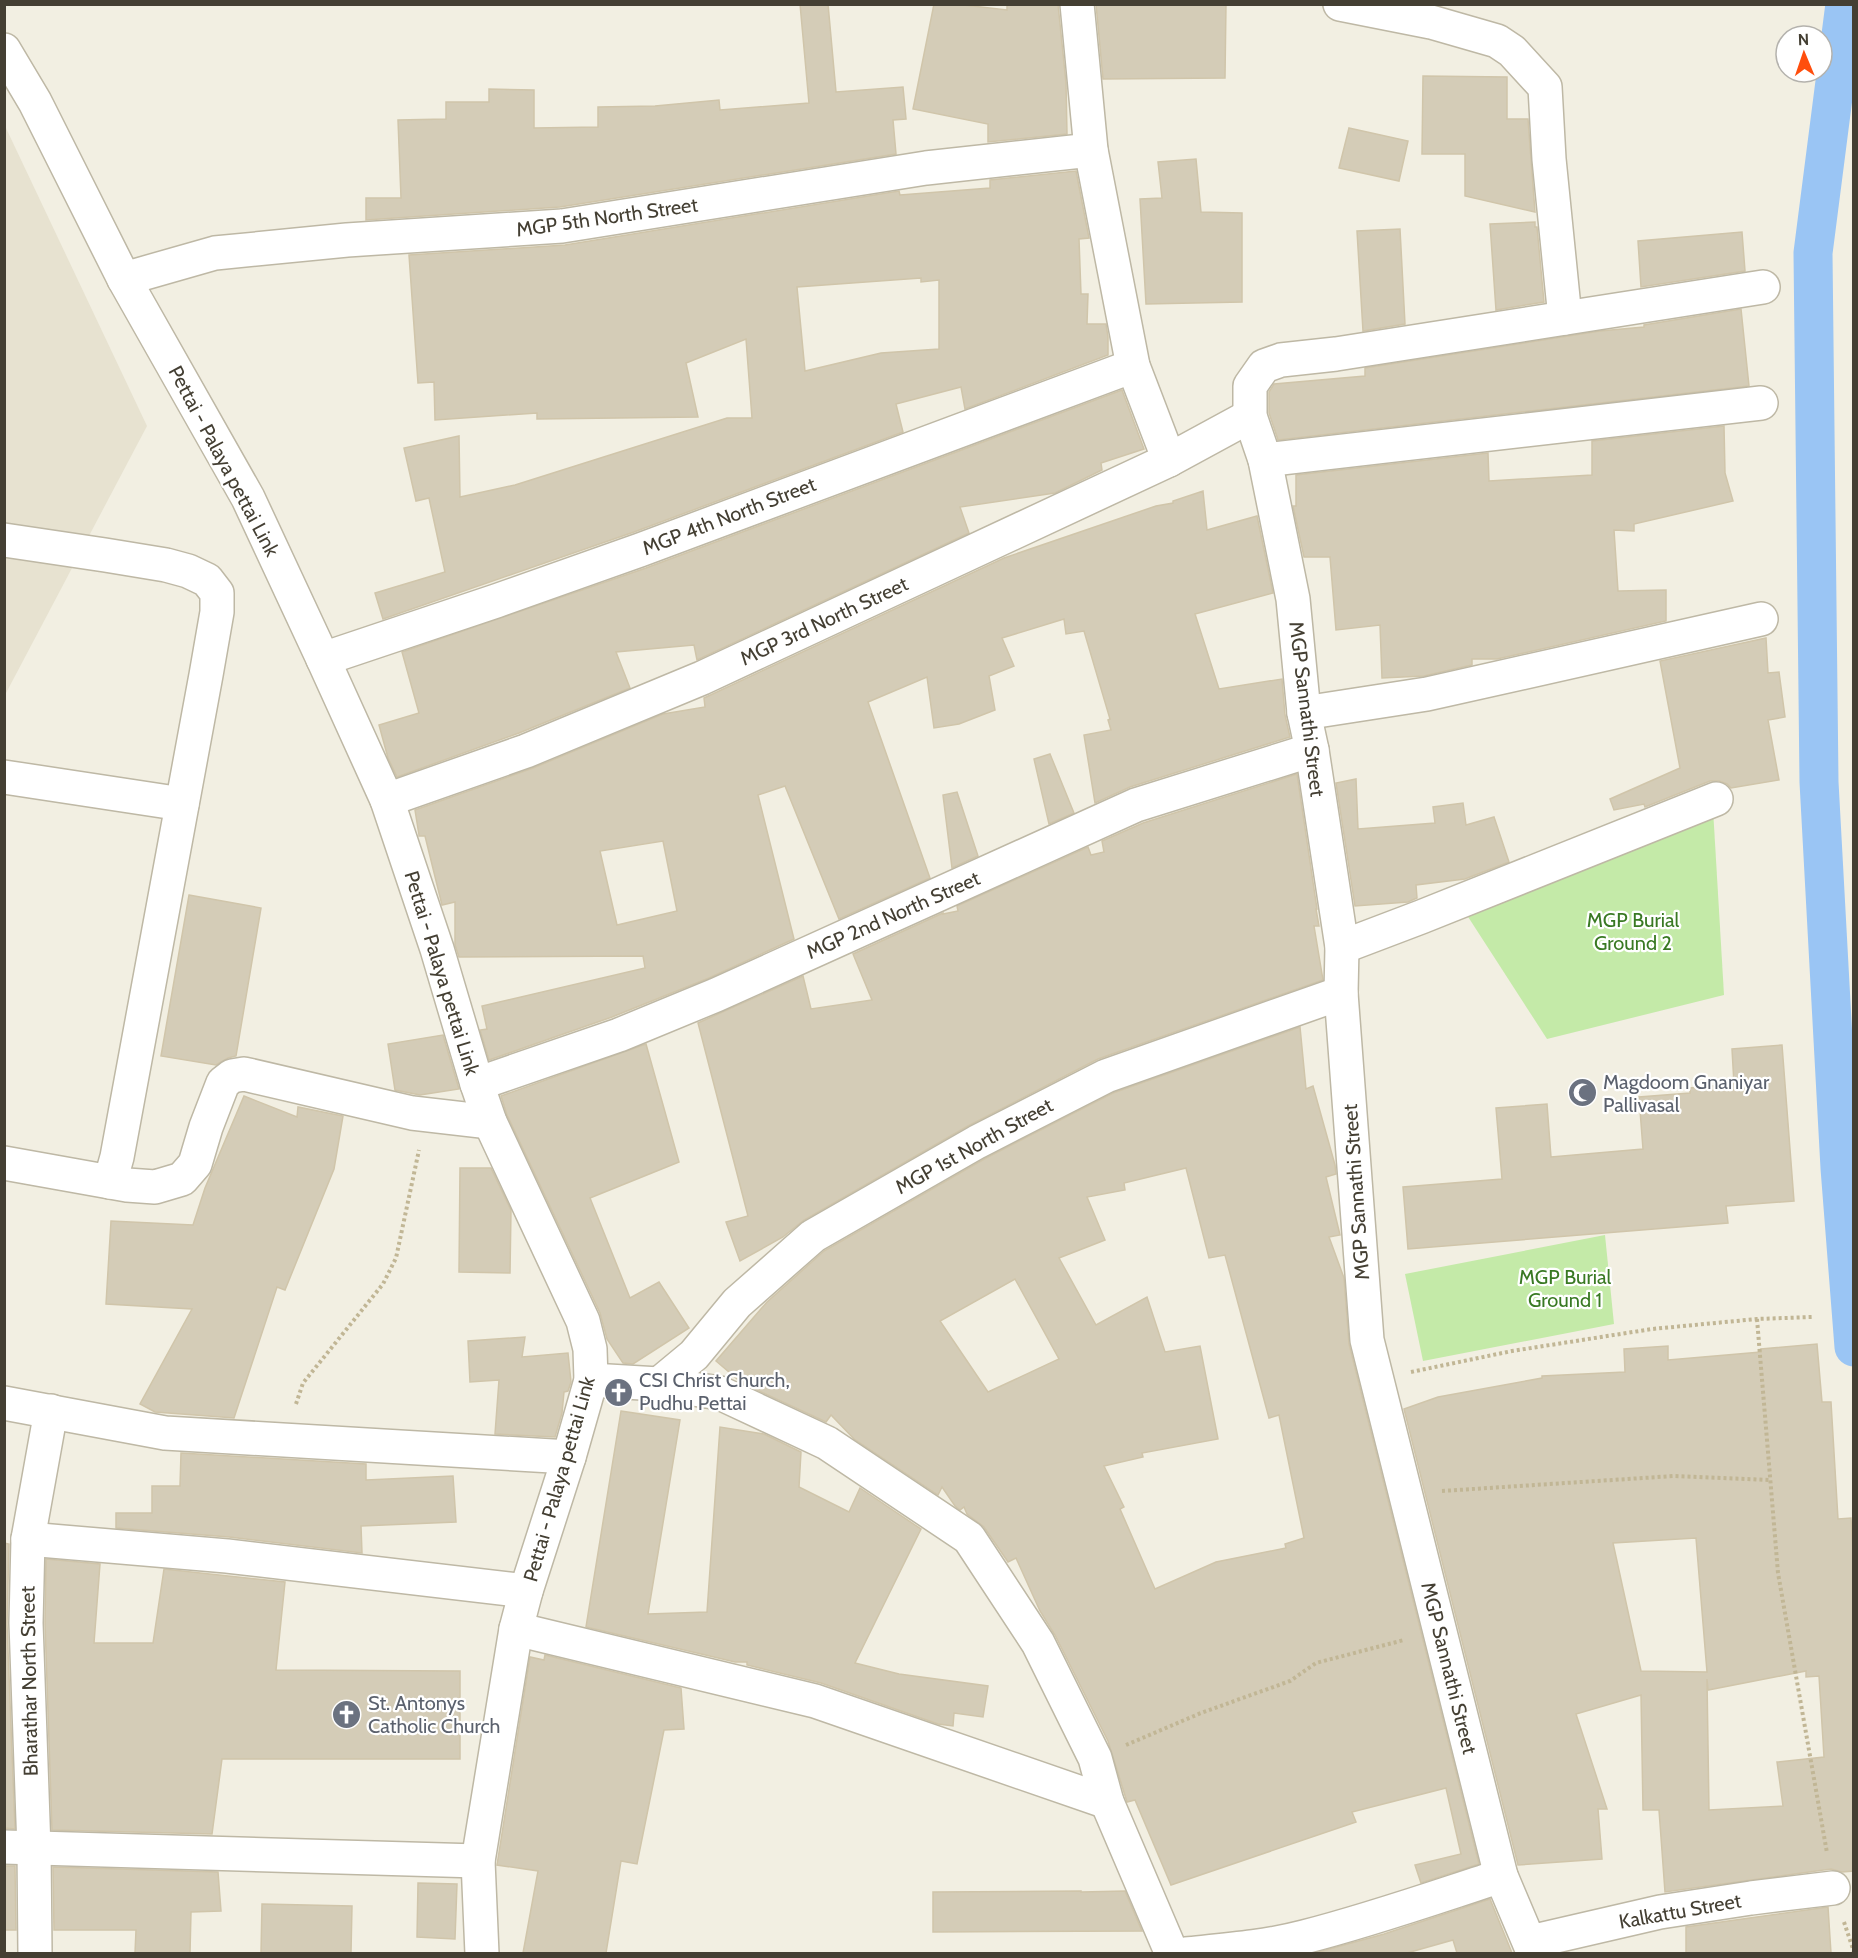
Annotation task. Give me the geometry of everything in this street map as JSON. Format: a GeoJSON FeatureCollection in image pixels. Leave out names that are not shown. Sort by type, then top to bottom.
{"type":"FeatureCollection","features":[{"type":"Feature","properties":{"kind":"street"},"geometry":{"type":"LineString","coordinates":[[1077,4],[1091,150],[1133,366],[1169,460]]}},
{"type":"Feature","properties":{"kind":"street"},"geometry":{"type":"LineString","coordinates":[[1340,4],[1431,22],[1497,40],[1512,51],[1545,87],[1549,159],[1564,318]]}},
{"type":"Feature","properties":{"kind":"street","name":"Pettai - Palaya pettai Link"},"geometry":{"type":"LineString","coordinates":[[4,50],[35,102],[124,279],[248,498],[323,659],[387,800],[437,949],[490,1122],[583,1321],[590,1349],[591,1380],[570,1457],[526,1591],[516,1629],[478,1861],[482,1953]]}},
{"type":"Feature","properties":{"kind":"street","name":"MGP 5th North Street"},"geometry":{"type":"LineString","coordinates":[[124,279],[215,253],[347,240],[562,226],[926,168],[1091,150]]}},
{"type":"Feature","properties":{"kind":"street","name":"MGP Sannathi Street"},"geometry":{"type":"LineString","coordinates":[[1532,1948],[1501,1876],[1367,1340],[1341,993],[1342,947],[1312,750],[1304,714],[1293,599],[1264,460],[1250,416],[1250,386],[1264,366],[1281,360],[1336,354],[1763,287]]}},
{"type":"Feature","properties":{"kind":"street","name":"MGP 4th North Street"},"geometry":{"type":"LineString","coordinates":[[323,659],[496,602],[640,550],[1133,366]]}},
{"type":"Feature","properties":{"kind":"street"},"geometry":{"type":"LineString","coordinates":[[1264,460],[1761,403]]}},
{"type":"Feature","properties":{"kind":"street","name":"MGP 3rd North Street"},"geometry":{"type":"LineString","coordinates":[[387,800],[526,751],[702,678],[1169,460],[1250,416]]}},
{"type":"Feature","properties":{"kind":"street"},"geometry":{"type":"LineString","coordinates":[[4,540],[166,565],[188,571],[207,580],[217,593],[217,612],[117,1157],[110,1182]]}},
{"type":"Feature","properties":{"kind":"street"},"geometry":{"type":"LineString","coordinates":[[1304,714],[1427,694],[1761,619]]}},
{"type":"Feature","properties":{"kind":"street","name":"MGP 2nd North Street"},"geometry":{"type":"LineString","coordinates":[[477,1084],[619,1035],[716,995],[1136,805],[1312,750]]}},
{"type":"Feature","properties":{"kind":"street"},"geometry":{"type":"LineString","coordinates":[[4,777],[182,804]]}},
{"type":"Feature","properties":{"kind":"street"},"geometry":{"type":"LineString","coordinates":[[1342,947],[1716,799]]}},
{"type":"Feature","properties":{"kind":"street","name":"MGP 1st North Street"},"geometry":{"type":"LineString","coordinates":[[659,1384],[694,1355],[737,1303],[813,1236],[957,1154],[1106,1076],[1341,993]]}},
{"type":"Feature","properties":{"kind":"street"},"geometry":{"type":"LineString","coordinates":[[4,1163],[127,1185],[156,1187],[182,1179],[195,1164],[223,1083],[232,1076],[244,1074],[412,1113],[490,1122]]}},
{"type":"Feature","properties":{"kind":"street"},"geometry":{"type":"LineString","coordinates":[[591,1380],[659,1384],[720,1393],[827,1443],[969,1538],[1038,1643],[1095,1758],[1107,1802],[1172,1953]]}},
{"type":"Feature","properties":{"kind":"street"},"geometry":{"type":"LineString","coordinates":[[4,1403],[165,1433],[570,1457]]}},
{"type":"Feature","properties":{"kind":"street","name":"Bharathar North Street"},"geometry":{"type":"LineString","coordinates":[[35,1953],[19,1848],[28,1539],[51,1411]]}},
{"type":"Feature","properties":{"kind":"street"},"geometry":{"type":"LineString","coordinates":[[28,1539],[227,1556],[526,1591]]}},
{"type":"Feature","properties":{"kind":"street"},"geometry":{"type":"LineString","coordinates":[[516,1629],[815,1701],[1107,1802]]}},
{"type":"Feature","properties":{"kind":"street"},"geometry":{"type":"LineString","coordinates":[[19,1848],[478,1861]]}},
{"type":"Feature","properties":{"kind":"street"},"geometry":{"type":"LineString","coordinates":[[1186,1953],[1237,1949],[1302,1938],[1384,1915],[1501,1876]]}},
{"type":"Feature","properties":{"kind":"street","name":"Kalkattu Street"},"geometry":{"type":"LineString","coordinates":[[1532,1948],[1660,1912],[1833,1888]]}},
{"type":"Feature","properties":{"kind":"path"},"geometry":{"type":"LineString","coordinates":[[284,1439],[303,1383],[383,1284],[396,1258],[427,1115]]}},
{"type":"Feature","properties":{"kind":"path"},"geometry":{"type":"LineString","coordinates":[[1378,1379],[1512,1352],[1652,1329],[1757,1319],[1812,1317]]}},
{"type":"Feature","properties":{"kind":"path"},"geometry":{"type":"LineString","coordinates":[[1757,1319],[1778,1573],[1833,1888],[1854,1952]]}},
{"type":"Feature","properties":{"kind":"path"},"geometry":{"type":"LineString","coordinates":[[1405,1496],[1463,1488],[1674,1476],[1771,1480]]}},
{"type":"Feature","properties":{"kind":"path"},"geometry":{"type":"LineString","coordinates":[[1095,1758],[1201,1713],[1290,1681],[1316,1663],[1440,1631]]}},
{"type":"Feature","properties":{"kind":"shaded area"},"geometry":{"type":"Polygon","coordinates":[[[5,126],[147,426],[5,695],[5,126]]]}},
{"type":"Feature","properties":{"kind":"green space","name":"MGP Burial Ground 2"},"geometry":{"type":"Polygon","coordinates":[[[1713,809],[1724,995],[1547,1039],[1463,909],[1713,809]]]}},
{"type":"Feature","properties":{"kind":"green space","name":"MGP Burial Ground 1"},"geometry":{"type":"Polygon","coordinates":[[[1605,1235],[1614,1324],[1423,1361],[1405,1274],[1605,1235]]]}},
{"type":"Feature","properties":{"kind":"building"},"geometry":{"type":"Polygon","coordinates":[[[800,4],[828,4],[836,92],[903,87],[906,119],[893,120],[896,154],[560,207],[366,220],[366,198],[401,198],[398,120],[446,119],[446,102],[489,102],[489,89],[534,90],[534,128],[598,127],[598,107],[655,106],[719,100],[720,110],[809,103],[800,4]]]}},
{"type":"Feature","properties":{"kind":"building"},"geometry":{"type":"Polygon","coordinates":[[[934,4],[1007,10],[1007,4],[1058,4],[1066,83],[1067,134],[988,142],[988,124],[913,109],[934,4]]]}},
{"type":"Feature","properties":{"kind":"building"},"geometry":{"type":"Polygon","coordinates":[[[1096,4],[1226,4],[1225,78],[1103,79],[1096,4]]]}},
{"type":"Feature","properties":{"kind":"building"},"geometry":{"type":"Polygon","coordinates":[[[1423,76],[1507,77],[1507,119],[1528,119],[1535,212],[1465,196],[1465,154],[1422,154],[1423,76]]]}},
{"type":"Feature","properties":{"kind":"building"},"geometry":{"type":"Polygon","coordinates":[[[1349,128],[1408,141],[1399,181],[1339,168],[1349,128]]]}},
{"type":"Feature","properties":{"kind":"building"},"geometry":{"type":"Polygon","coordinates":[[[1196,159],[1201,212],[1242,213],[1242,302],[1146,304],[1140,199],[1162,198],[1158,162],[1196,159]]]}},
{"type":"Feature","properties":{"kind":"building"},"geometry":{"type":"Polygon","coordinates":[[[1076,171],[1089,238],[1079,239],[1081,294],[1088,294],[1087,324],[1106,324],[1108,355],[965,409],[961,387],[896,404],[903,432],[634,532],[383,619],[375,593],[445,572],[429,498],[416,501],[404,448],[459,436],[460,497],[515,485],[727,418],[752,418],[746,339],[686,363],[698,417],[537,419],[537,413],[435,420],[434,382],[418,383],[409,255],[565,245],[899,191],[900,195],[990,188],[990,180],[1076,171]],[[921,278],[797,287],[805,371],[881,353],[939,349],[939,280],[921,282],[921,278]]]}},
{"type":"Feature","properties":{"kind":"building"},"geometry":{"type":"Polygon","coordinates":[[[1535,222],[1544,302],[1496,310],[1490,224],[1535,222]]]}},
{"type":"Feature","properties":{"kind":"building"},"geometry":{"type":"Polygon","coordinates":[[[1400,229],[1405,324],[1363,331],[1357,231],[1400,229]]]}},
{"type":"Feature","properties":{"kind":"building"},"geometry":{"type":"Polygon","coordinates":[[[1742,232],[1745,271],[1641,287],[1638,241],[1742,232]]]}},
{"type":"Feature","properties":{"kind":"building"},"geometry":{"type":"Polygon","coordinates":[[[1741,309],[1749,386],[1278,440],[1269,413],[1269,392],[1274,384],[1365,376],[1365,368],[1600,331],[1644,327],[1644,325],[1741,309]]]}},
{"type":"Feature","properties":{"kind":"building"},"geometry":{"type":"Polygon","coordinates":[[[1122,390],[1144,449],[1101,463],[1102,470],[1055,493],[960,507],[969,533],[697,660],[694,645],[616,652],[630,688],[519,733],[397,777],[388,758],[379,725],[419,713],[402,652],[646,568],[1122,390]]]}},
{"type":"Feature","properties":{"kind":"building"},"geometry":{"type":"Polygon","coordinates":[[[1724,426],[1725,473],[1733,501],[1634,524],[1634,531],[1614,530],[1618,591],[1666,590],[1666,621],[1497,659],[1472,659],[1472,665],[1424,676],[1382,678],[1380,625],[1336,630],[1330,557],[1304,557],[1293,506],[1296,506],[1296,475],[1488,453],[1489,481],[1592,475],[1592,441],[1724,426]]]}},
{"type":"Feature","properties":{"kind":"building"},"geometry":{"type":"Polygon","coordinates":[[[1203,491],[1207,530],[1257,516],[1273,593],[1195,614],[1219,689],[1282,679],[1285,715],[1290,737],[1130,787],[1095,803],[1084,735],[1111,730],[1108,720],[1110,719],[1084,631],[1066,634],[1064,619],[1002,638],[1014,666],[989,676],[995,710],[959,724],[934,728],[927,677],[868,702],[930,878],[839,919],[785,786],[758,795],[794,939],[709,978],[612,1017],[489,1060],[480,1030],[487,1029],[482,1006],[645,968],[643,956],[459,957],[455,945],[455,902],[442,905],[425,836],[419,836],[415,810],[533,768],[663,714],[705,707],[704,698],[1004,558],[1156,506],[1173,503],[1173,501],[1203,491]],[[663,841],[600,851],[617,925],[677,911],[663,841]]]}},
{"type":"Feature","properties":{"kind":"building"},"geometry":{"type":"Polygon","coordinates":[[[1766,638],[1768,673],[1779,672],[1785,717],[1768,720],[1779,780],[1731,788],[1719,781],[1710,781],[1645,807],[1644,804],[1614,810],[1610,799],[1680,768],[1660,661],[1766,638]]]}},
{"type":"Feature","properties":{"kind":"building"},"geometry":{"type":"Polygon","coordinates":[[[1050,754],[1074,813],[1049,824],[1034,759],[1050,754]]]}},
{"type":"Feature","properties":{"kind":"building"},"geometry":{"type":"Polygon","coordinates":[[[1297,774],[1317,909],[1319,926],[1314,926],[1323,980],[1098,1059],[968,1126],[804,1220],[783,1237],[740,1261],[726,1222],[748,1216],[698,1023],[803,976],[811,1009],[872,1000],[853,954],[943,913],[958,911],[957,906],[1088,847],[1091,855],[1104,852],[1102,841],[1143,823],[1297,774]]]}},
{"type":"Feature","properties":{"kind":"building"},"geometry":{"type":"Polygon","coordinates":[[[1356,779],[1358,829],[1435,823],[1433,807],[1463,803],[1466,825],[1494,817],[1509,862],[1465,879],[1416,885],[1417,898],[1408,902],[1355,906],[1336,783],[1356,779]]]}},
{"type":"Feature","properties":{"kind":"building"},"geometry":{"type":"Polygon","coordinates":[[[957,792],[978,856],[952,868],[943,795],[957,792]]]}},
{"type":"Feature","properties":{"kind":"building"},"geometry":{"type":"Polygon","coordinates":[[[189,895],[261,908],[236,1056],[216,1065],[161,1056],[189,895]]]}},
{"type":"Feature","properties":{"kind":"building"},"geometry":{"type":"Polygon","coordinates":[[[1300,1027],[1306,1089],[1313,1086],[1335,1165],[1336,1174],[1326,1177],[1340,1235],[1329,1237],[1344,1278],[1349,1344],[1479,1864],[1421,1883],[1415,1865],[1461,1854],[1446,1788],[1352,1812],[1356,1822],[1171,1885],[1135,1800],[1127,1802],[1108,1741],[1055,1635],[1040,1611],[1016,1558],[1008,1562],[984,1527],[967,1514],[964,1507],[960,1510],[955,1506],[942,1487],[938,1495],[854,1439],[831,1415],[826,1422],[742,1383],[716,1361],[767,1302],[824,1251],[986,1158],[1113,1093],[1300,1027]],[[1186,1168],[1124,1183],[1125,1190],[1087,1197],[1105,1240],[1059,1258],[1096,1325],[1147,1297],[1165,1352],[1200,1346],[1218,1439],[1142,1453],[1143,1457],[1104,1466],[1124,1507],[1120,1509],[1155,1589],[1216,1562],[1286,1548],[1285,1544],[1304,1538],[1279,1415],[1269,1418],[1225,1255],[1209,1258],[1186,1168]],[[1015,1279],[940,1321],[988,1392],[1059,1359],[1015,1279]]]}},
{"type":"Feature","properties":{"kind":"building"},"geometry":{"type":"Polygon","coordinates":[[[443,1035],[459,1089],[420,1095],[395,1090],[388,1044],[443,1035]]]}},
{"type":"Feature","properties":{"kind":"building"},"geometry":{"type":"Polygon","coordinates":[[[646,1044],[679,1162],[590,1198],[630,1298],[659,1282],[689,1328],[633,1364],[623,1363],[607,1339],[600,1313],[507,1115],[501,1096],[646,1044]]]}},
{"type":"Feature","properties":{"kind":"building"},"geometry":{"type":"Polygon","coordinates":[[[1782,1045],[1794,1201],[1726,1206],[1728,1223],[1408,1249],[1403,1187],[1502,1179],[1496,1108],[1547,1104],[1551,1157],[1643,1149],[1639,1097],[1690,1093],[1690,1088],[1734,1084],[1732,1049],[1782,1045]]]}},
{"type":"Feature","properties":{"kind":"building"},"geometry":{"type":"Polygon","coordinates":[[[244,1096],[297,1117],[298,1107],[343,1116],[334,1169],[285,1290],[277,1287],[234,1418],[155,1412],[140,1404],[192,1309],[106,1304],[111,1221],[193,1225],[205,1188],[244,1096]]]}},
{"type":"Feature","properties":{"kind":"building"},"geometry":{"type":"Polygon","coordinates":[[[460,1168],[491,1168],[511,1210],[510,1273],[459,1272],[460,1168]]]}},
{"type":"Feature","properties":{"kind":"building"},"geometry":{"type":"Polygon","coordinates":[[[525,1337],[522,1357],[568,1353],[571,1382],[568,1391],[564,1392],[562,1413],[555,1437],[495,1434],[499,1380],[470,1382],[468,1341],[525,1337]]]}},
{"type":"Feature","properties":{"kind":"building"},"geometry":{"type":"Polygon","coordinates":[[[1817,1344],[1822,1402],[1831,1402],[1838,1519],[1851,1518],[1854,1568],[1854,1871],[1842,1872],[1831,1869],[1665,1892],[1659,1810],[1643,1810],[1641,1695],[1576,1714],[1607,1809],[1598,1809],[1602,1859],[1518,1865],[1404,1409],[1438,1397],[1542,1378],[1542,1376],[1625,1372],[1624,1349],[1668,1346],[1668,1360],[1761,1352],[1761,1349],[1817,1344]],[[1696,1538],[1613,1543],[1641,1671],[1707,1672],[1696,1538]],[[1806,1671],[1708,1690],[1707,1679],[1709,1810],[1783,1806],[1777,1762],[1824,1757],[1819,1676],[1806,1677],[1806,1671]]]}},
{"type":"Feature","properties":{"kind":"building"},"geometry":{"type":"Polygon","coordinates":[[[621,1411],[680,1420],[648,1614],[707,1612],[720,1427],[764,1434],[801,1452],[799,1487],[849,1512],[860,1488],[921,1529],[855,1663],[899,1674],[988,1686],[983,1717],[954,1713],[953,1726],[938,1724],[821,1683],[747,1665],[747,1662],[735,1662],[586,1627],[621,1411]]]}},
{"type":"Feature","properties":{"kind":"building"},"geometry":{"type":"Polygon","coordinates":[[[181,1453],[366,1464],[366,1480],[453,1476],[456,1522],[361,1526],[362,1553],[229,1537],[116,1528],[116,1513],[152,1513],[152,1486],[180,1486],[181,1453]]]}},
{"type":"Feature","properties":{"kind":"building"},"geometry":{"type":"Polygon","coordinates":[[[4,1543],[9,1544],[7,1624],[15,1829],[4,1828],[4,1543]]]}},
{"type":"Feature","properties":{"kind":"building"},"geometry":{"type":"Polygon","coordinates":[[[46,1559],[100,1564],[94,1643],[153,1643],[164,1569],[285,1582],[276,1670],[460,1671],[460,1759],[222,1759],[212,1834],[52,1830],[45,1623],[46,1559]]]}},
{"type":"Feature","properties":{"kind":"building"},"geometry":{"type":"Polygon","coordinates":[[[545,1655],[681,1688],[684,1729],[664,1730],[637,1864],[621,1861],[606,1953],[523,1953],[538,1871],[497,1865],[530,1657],[544,1660],[545,1655]]]}},
{"type":"Feature","properties":{"kind":"building"},"geometry":{"type":"Polygon","coordinates":[[[4,1866],[15,1866],[16,1930],[4,1930],[4,1866]]]}},
{"type":"Feature","properties":{"kind":"building"},"geometry":{"type":"Polygon","coordinates":[[[53,1867],[218,1872],[221,1911],[191,1912],[190,1953],[135,1953],[136,1930],[54,1930],[53,1867]]]}},
{"type":"Feature","properties":{"kind":"building"},"geometry":{"type":"Polygon","coordinates":[[[418,1883],[457,1884],[455,1939],[417,1937],[418,1883]]]}},
{"type":"Feature","properties":{"kind":"building"},"geometry":{"type":"Polygon","coordinates":[[[1125,1891],[1142,1931],[933,1932],[933,1892],[1125,1891]]]}},
{"type":"Feature","properties":{"kind":"building"},"geometry":{"type":"Polygon","coordinates":[[[1490,1899],[1512,1953],[1457,1953],[1453,1940],[1407,1953],[1315,1953],[1384,1934],[1490,1899]]]}},
{"type":"Feature","properties":{"kind":"building"},"geometry":{"type":"Polygon","coordinates":[[[262,1904],[352,1906],[351,1953],[261,1953],[262,1904]]]}},
{"type":"Feature","properties":{"kind":"building"},"geometry":{"type":"Polygon","coordinates":[[[1828,1907],[1831,1953],[1686,1953],[1686,1927],[1828,1907]]]}},
{"type":"Feature","properties":{"kind":"waterway"},"geometry":{"type":"LineString","coordinates":[[1845,4],[1813,253],[1819,782],[1840,1168],[1854,1347]]}},
{"type":"Feature","properties":{"kind":"place","name":"Magdoom Gnaniyar Pallivasal"},"geometry":{"type":"Point","coordinates":[1582,1093]}},
{"type":"Feature","properties":{"kind":"place","name":"CSI Christ Church, Pudhu Pettai"},"geometry":{"type":"Point","coordinates":[618,1392]}},
{"type":"Feature","properties":{"kind":"place","name":"St. Antonys Catholic Church"},"geometry":{"type":"Point","coordinates":[347,1715]}}]}
